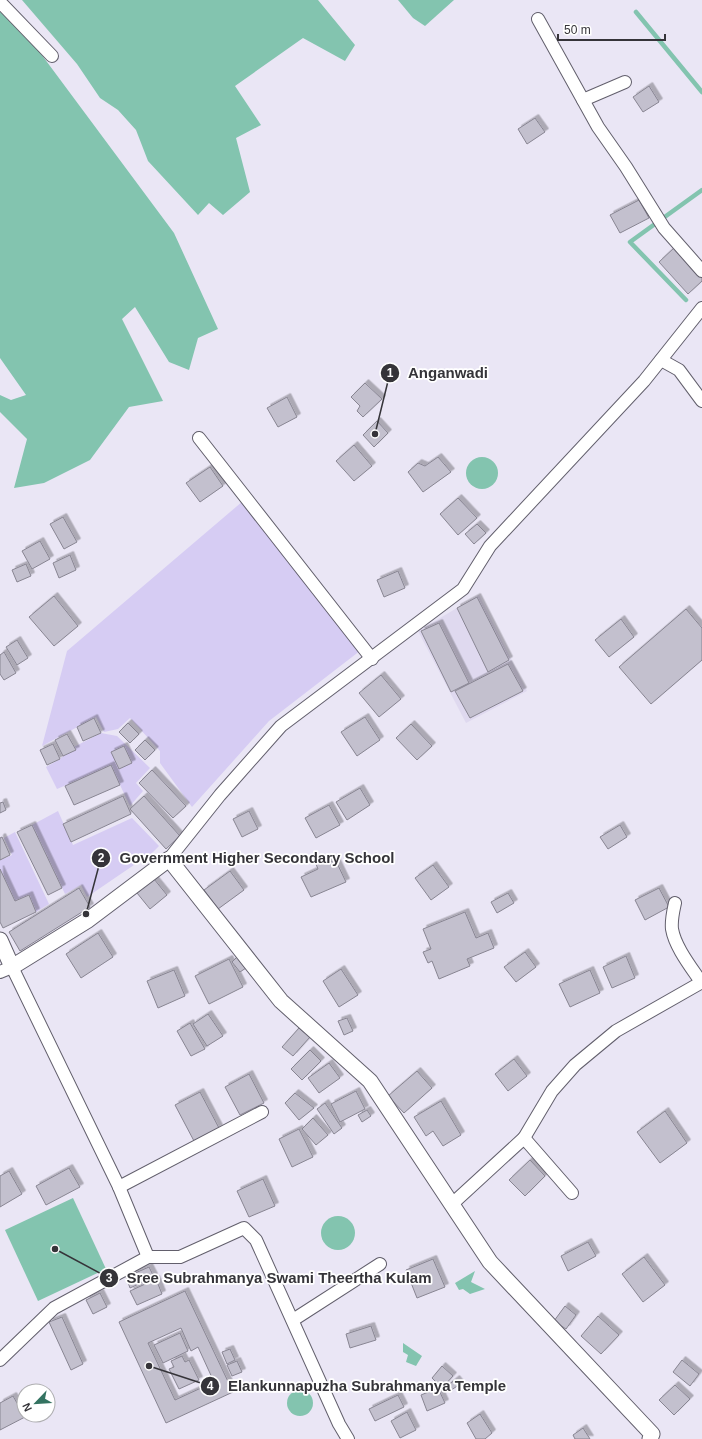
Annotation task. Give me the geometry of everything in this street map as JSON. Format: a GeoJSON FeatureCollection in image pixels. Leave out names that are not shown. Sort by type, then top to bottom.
{"type":"FeatureCollection","features":[{"type":"Feature","properties":{"kind":"street"},"geometry":{"type":"LineString","coordinates":[[0,2],[52,56]]}},
{"type":"Feature","properties":{"kind":"street"},"geometry":{"type":"LineString","coordinates":[[538,19],[598,127],[626,167],[667,231],[702,271]]}},
{"type":"Feature","properties":{"kind":"street"},"geometry":{"type":"LineString","coordinates":[[583,100],[625,82]]}},
{"type":"Feature","properties":{"kind":"street"},"geometry":{"type":"LineString","coordinates":[[6,969],[88,920],[169,859],[220,795],[281,726],[463,589],[490,546],[622,405],[661,360],[702,308]]}},
{"type":"Feature","properties":{"kind":"street"},"geometry":{"type":"LineString","coordinates":[[661,360],[679,370],[702,401]]}},
{"type":"Feature","properties":{"kind":"street"},"geometry":{"type":"LineString","coordinates":[[199,438],[372,658]]}},
{"type":"Feature","properties":{"kind":"street"},"geometry":{"type":"LineString","coordinates":[[169,859],[281,1001],[370,1081],[490,1262],[652,1434],[650,1439]]}},
{"type":"Feature","properties":{"kind":"street"},"geometry":{"type":"LineString","coordinates":[[451,1205],[524,1138],[552,1091],[575,1065],[616,1031],[701,982],[684,955],[672,929],[672,915],[675,904]]}},
{"type":"Feature","properties":{"kind":"street"},"geometry":{"type":"LineString","coordinates":[[0,940],[6,969],[119,1187],[148,1257]]}},
{"type":"Feature","properties":{"kind":"street"},"geometry":{"type":"LineString","coordinates":[[119,1187],[262,1112]]}},
{"type":"Feature","properties":{"kind":"street"},"geometry":{"type":"LineString","coordinates":[[524,1138],[572,1193]]}},
{"type":"Feature","properties":{"kind":"street"},"geometry":{"type":"LineString","coordinates":[[0,1360],[54,1308],[148,1257],[180,1257],[244,1228],[256,1240],[339,1424],[348,1439]]}},
{"type":"Feature","properties":{"kind":"street"},"geometry":{"type":"LineString","coordinates":[[293,1320],[380,1264]]}},
{"type":"Feature","properties":{"kind":"shaded area"},"geometry":{"type":"Polygon","coordinates":[[[22,0],[318,0],[355,45],[345,61],[303,38],[235,86],[261,125],[236,138],[250,192],[223,215],[209,203],[198,215],[148,161],[136,130],[118,110],[100,98],[77,64],[22,0]]]}},
{"type":"Feature","properties":{"kind":"shaded area"},"geometry":{"type":"Polygon","coordinates":[[[398,0],[454,0],[425,26],[413,18],[398,0]]]}},
{"type":"Feature","properties":{"kind":"shaded area"},"geometry":{"type":"Polygon","coordinates":[[[0,7],[24,31],[174,233],[218,329],[198,338],[189,370],[169,362],[135,307],[122,319],[163,401],[129,407],[90,460],[44,483],[14,488],[27,439],[0,412],[0,395],[11,400],[26,395],[0,358],[0,7]]]}},
{"type":"Feature","properties":{"kind":"shaded area"},"geometry":{"type":"Polygon","coordinates":[[[479,457],[485,457],[495,464],[498,473],[497,479],[491,486],[485,489],[479,489],[469,482],[466,476],[466,470],[473,460],[479,457]]]}},
{"type":"Feature","properties":{"kind":"shaded area"},"geometry":{"type":"Polygon","coordinates":[[[243,501],[365,647],[269,721],[192,807],[160,763],[160,751],[130,718],[118,729],[104,732],[96,717],[42,746],[67,651],[243,501]]]}},
{"type":"Feature","properties":{"kind":"shaded area"},"geometry":{"type":"Polygon","coordinates":[[[479,595],[527,691],[466,723],[418,631],[479,595]]]}},
{"type":"Feature","properties":{"kind":"shaded area"},"geometry":{"type":"Polygon","coordinates":[[[101,733],[117,736],[150,768],[136,783],[143,791],[130,806],[111,766],[57,789],[46,767],[60,759],[74,747],[101,733]]]}},
{"type":"Feature","properties":{"kind":"shaded area"},"geometry":{"type":"Polygon","coordinates":[[[58,811],[73,845],[132,818],[159,846],[153,852],[87,897],[81,885],[65,894],[32,825],[58,811]]]}},
{"type":"Feature","properties":{"kind":"shaded area"},"geometry":{"type":"Polygon","coordinates":[[[15,832],[49,904],[36,912],[28,895],[15,901],[0,869],[0,860],[12,855],[4,838],[15,832]]]}},
{"type":"Feature","properties":{"kind":"shaded area"},"geometry":{"type":"Polygon","coordinates":[[[73,1198],[106,1269],[38,1301],[5,1230],[73,1198]]]}},
{"type":"Feature","properties":{"kind":"shaded area"},"geometry":{"type":"Polygon","coordinates":[[[338,1216],[350,1221],[355,1233],[350,1245],[338,1250],[326,1245],[321,1233],[326,1221],[338,1216]]]}},
{"type":"Feature","properties":{"kind":"shaded area"},"geometry":{"type":"Polygon","coordinates":[[[475,1271],[471,1282],[485,1289],[470,1294],[463,1289],[459,1290],[455,1283],[475,1271]]]}},
{"type":"Feature","properties":{"kind":"shaded area"},"geometry":{"type":"Polygon","coordinates":[[[403,1343],[422,1356],[416,1366],[406,1362],[408,1355],[403,1352],[403,1343]]]}},
{"type":"Feature","properties":{"kind":"shaded area"},"geometry":{"type":"Polygon","coordinates":[[[300,1390],[309,1394],[313,1403],[309,1412],[300,1416],[291,1412],[287,1403],[291,1394],[300,1390]]]}},
{"type":"Feature","properties":{"kind":"building"},"geometry":{"type":"Polygon","coordinates":[[[649,86],[659,102],[643,112],[633,97],[649,86]]]}},
{"type":"Feature","properties":{"kind":"building"},"geometry":{"type":"Polygon","coordinates":[[[535,118],[545,132],[527,144],[518,129],[535,118]]]}},
{"type":"Feature","properties":{"kind":"building"},"geometry":{"type":"Polygon","coordinates":[[[639,200],[649,218],[620,233],[610,215],[639,200]]]}},
{"type":"Feature","properties":{"kind":"building"},"geometry":{"type":"Polygon","coordinates":[[[675,247],[702,277],[702,281],[688,294],[659,262],[675,247]]]}},
{"type":"Feature","properties":{"kind":"building"},"geometry":{"type":"Polygon","coordinates":[[[365,383],[382,399],[363,417],[357,411],[360,406],[351,397],[365,383]]]}},
{"type":"Feature","properties":{"kind":"building"},"geometry":{"type":"Polygon","coordinates":[[[287,397],[297,417],[278,427],[267,408],[287,397]]]}},
{"type":"Feature","properties":{"kind":"building"},"geometry":{"type":"Polygon","coordinates":[[[377,421],[388,433],[374,447],[363,435],[377,421]]]}},
{"type":"Feature","properties":{"kind":"building"},"geometry":{"type":"Polygon","coordinates":[[[354,445],[372,466],[354,481],[336,461],[354,445]]]}},
{"type":"Feature","properties":{"kind":"building"},"geometry":{"type":"Polygon","coordinates":[[[438,457],[451,472],[423,492],[408,472],[418,463],[425,466],[438,457]]]}},
{"type":"Feature","properties":{"kind":"building"},"geometry":{"type":"Polygon","coordinates":[[[210,467],[223,486],[200,502],[186,483],[210,467]]]}},
{"type":"Feature","properties":{"kind":"building"},"geometry":{"type":"Polygon","coordinates":[[[458,498],[477,518],[458,535],[440,514],[458,498]]]}},
{"type":"Feature","properties":{"kind":"building"},"geometry":{"type":"Polygon","coordinates":[[[63,517],[77,542],[64,549],[50,524],[63,517]]]}},
{"type":"Feature","properties":{"kind":"building"},"geometry":{"type":"Polygon","coordinates":[[[477,524],[486,533],[474,544],[465,534],[477,524]]]}},
{"type":"Feature","properties":{"kind":"building"},"geometry":{"type":"Polygon","coordinates":[[[40,541],[50,559],[32,569],[22,551],[40,541]]]}},
{"type":"Feature","properties":{"kind":"building"},"geometry":{"type":"Polygon","coordinates":[[[70,555],[76,570],[59,578],[53,563],[70,555]]]}},
{"type":"Feature","properties":{"kind":"building"},"geometry":{"type":"Polygon","coordinates":[[[26,564],[31,576],[17,582],[12,570],[26,564]]]}},
{"type":"Feature","properties":{"kind":"building"},"geometry":{"type":"Polygon","coordinates":[[[398,571],[405,588],[384,597],[377,580],[398,571]]]}},
{"type":"Feature","properties":{"kind":"building"},"geometry":{"type":"Polygon","coordinates":[[[54,596],[78,626],[54,646],[29,617],[54,596]]]}},
{"type":"Feature","properties":{"kind":"building"},"geometry":{"type":"Polygon","coordinates":[[[477,597],[509,660],[488,672],[457,608],[477,597]]]}},
{"type":"Feature","properties":{"kind":"building"},"geometry":{"type":"Polygon","coordinates":[[[686,609],[702,628],[702,660],[651,704],[619,667],[686,609]]]}},
{"type":"Feature","properties":{"kind":"building"},"geometry":{"type":"Polygon","coordinates":[[[621,619],[634,637],[609,657],[595,640],[621,619]]]}},
{"type":"Feature","properties":{"kind":"building"},"geometry":{"type":"Polygon","coordinates":[[[439,623],[469,683],[451,692],[421,631],[439,623]]]}},
{"type":"Feature","properties":{"kind":"building"},"geometry":{"type":"Polygon","coordinates":[[[17,640],[28,658],[17,665],[6,647],[17,640]]]}},
{"type":"Feature","properties":{"kind":"building"},"geometry":{"type":"Polygon","coordinates":[[[4,652],[16,673],[4,680],[0,674],[0,655],[4,652]]]}},
{"type":"Feature","properties":{"kind":"building"},"geometry":{"type":"Polygon","coordinates":[[[508,664],[523,691],[470,718],[455,691],[508,664]]]}},
{"type":"Feature","properties":{"kind":"building"},"geometry":{"type":"Polygon","coordinates":[[[381,675],[401,699],[379,717],[359,693],[381,675]]]}},
{"type":"Feature","properties":{"kind":"building"},"geometry":{"type":"Polygon","coordinates":[[[365,717],[380,740],[357,756],[341,732],[365,717]]]}},
{"type":"Feature","properties":{"kind":"building"},"geometry":{"type":"Polygon","coordinates":[[[94,718],[101,733],[83,741],[77,727],[94,718]]]}},
{"type":"Feature","properties":{"kind":"building"},"geometry":{"type":"Polygon","coordinates":[[[128,723],[139,734],[130,743],[119,732],[128,723]]]}},
{"type":"Feature","properties":{"kind":"building"},"geometry":{"type":"Polygon","coordinates":[[[411,724],[432,746],[417,760],[396,738],[411,724]]]}},
{"type":"Feature","properties":{"kind":"building"},"geometry":{"type":"Polygon","coordinates":[[[67,734],[76,750],[63,756],[55,740],[67,734]]]}},
{"type":"Feature","properties":{"kind":"building"},"geometry":{"type":"Polygon","coordinates":[[[145,740],[155,750],[145,760],[135,750],[145,740]]]}},
{"type":"Feature","properties":{"kind":"building"},"geometry":{"type":"Polygon","coordinates":[[[53,744],[60,759],[47,765],[40,750],[53,744]]]}},
{"type":"Feature","properties":{"kind":"building"},"geometry":{"type":"Polygon","coordinates":[[[124,746],[132,763],[119,769],[111,752],[124,746]]]}},
{"type":"Feature","properties":{"kind":"building"},"geometry":{"type":"Polygon","coordinates":[[[111,765],[120,785],[74,805],[65,786],[111,765]]]}},
{"type":"Feature","properties":{"kind":"building"},"geometry":{"type":"Polygon","coordinates":[[[152,770],[186,806],[173,818],[139,783],[152,770]]]}},
{"type":"Feature","properties":{"kind":"building"},"geometry":{"type":"Polygon","coordinates":[[[360,788],[370,805],[347,820],[336,802],[360,788]]]}},
{"type":"Feature","properties":{"kind":"building"},"geometry":{"type":"Polygon","coordinates":[[[123,796],[131,814],[71,842],[63,824],[123,796]]]}},
{"type":"Feature","properties":{"kind":"building"},"geometry":{"type":"Polygon","coordinates":[[[144,796],[180,836],[166,849],[130,809],[144,796]]]}},
{"type":"Feature","properties":{"kind":"building"},"geometry":{"type":"Polygon","coordinates":[[[3,802],[6,810],[0,813],[0,803],[3,802]]]}},
{"type":"Feature","properties":{"kind":"building"},"geometry":{"type":"Polygon","coordinates":[[[329,805],[340,825],[316,838],[305,818],[329,805]]]}},
{"type":"Feature","properties":{"kind":"building"},"geometry":{"type":"Polygon","coordinates":[[[249,811],[258,829],[242,837],[233,819],[249,811]]]}},
{"type":"Feature","properties":{"kind":"building"},"geometry":{"type":"Polygon","coordinates":[[[32,825],[62,888],[48,895],[17,832],[32,825]]]}},
{"type":"Feature","properties":{"kind":"building"},"geometry":{"type":"Polygon","coordinates":[[[620,825],[627,837],[608,849],[600,837],[620,825]]]}},
{"type":"Feature","properties":{"kind":"building"},"geometry":{"type":"Polygon","coordinates":[[[2,837],[10,855],[0,860],[0,838],[2,837]]]}},
{"type":"Feature","properties":{"kind":"building"},"geometry":{"type":"Polygon","coordinates":[[[329,858],[332,862],[336,861],[346,882],[311,897],[301,877],[318,869],[316,864],[329,858]]]}},
{"type":"Feature","properties":{"kind":"building"},"geometry":{"type":"Polygon","coordinates":[[[433,865],[449,887],[431,900],[415,878],[433,865]]]}},
{"type":"Feature","properties":{"kind":"building"},"geometry":{"type":"Polygon","coordinates":[[[0,869],[15,901],[29,895],[36,912],[3,928],[0,922],[0,869]]]}},
{"type":"Feature","properties":{"kind":"building"},"geometry":{"type":"Polygon","coordinates":[[[230,871],[244,890],[218,909],[204,890],[230,871]]]}},
{"type":"Feature","properties":{"kind":"building"},"geometry":{"type":"Polygon","coordinates":[[[154,879],[167,895],[150,909],[137,893],[154,879]]]}},
{"type":"Feature","properties":{"kind":"building"},"geometry":{"type":"Polygon","coordinates":[[[79,888],[90,907],[20,951],[9,932],[79,888]]]}},
{"type":"Feature","properties":{"kind":"building"},"geometry":{"type":"Polygon","coordinates":[[[659,888],[669,907],[645,920],[635,900],[659,888]]]}},
{"type":"Feature","properties":{"kind":"building"},"geometry":{"type":"Polygon","coordinates":[[[508,893],[514,903],[497,913],[491,902],[508,893]]]}},
{"type":"Feature","properties":{"kind":"building"},"geometry":{"type":"Polygon","coordinates":[[[465,912],[476,938],[488,933],[494,948],[467,959],[470,966],[439,979],[432,961],[428,963],[423,952],[431,949],[423,929],[465,912]]]}},
{"type":"Feature","properties":{"kind":"building"},"geometry":{"type":"Polygon","coordinates":[[[98,933],[113,957],[81,978],[66,954],[98,933]]]}},
{"type":"Feature","properties":{"kind":"building"},"geometry":{"type":"Polygon","coordinates":[[[525,952],[536,967],[516,982],[504,967],[525,952]]]}},
{"type":"Feature","properties":{"kind":"building"},"geometry":{"type":"Polygon","coordinates":[[[626,956],[635,978],[612,988],[603,967],[626,956]]]}},
{"type":"Feature","properties":{"kind":"building"},"geometry":{"type":"Polygon","coordinates":[[[237,957],[246,968],[240,972],[232,962],[237,957]]]}},
{"type":"Feature","properties":{"kind":"building"},"geometry":{"type":"Polygon","coordinates":[[[229,959],[243,987],[209,1004],[195,976],[229,959]]]}},
{"type":"Feature","properties":{"kind":"building"},"geometry":{"type":"Polygon","coordinates":[[[341,969],[358,995],[339,1007],[323,981],[341,969]]]}},
{"type":"Feature","properties":{"kind":"building"},"geometry":{"type":"Polygon","coordinates":[[[174,970],[185,996],[158,1008],[147,981],[174,970]]]}},
{"type":"Feature","properties":{"kind":"building"},"geometry":{"type":"Polygon","coordinates":[[[590,970],[600,993],[570,1007],[559,984],[590,970]]]}},
{"type":"Feature","properties":{"kind":"building"},"geometry":{"type":"Polygon","coordinates":[[[208,1014],[223,1036],[207,1046],[193,1024],[208,1014]]]}},
{"type":"Feature","properties":{"kind":"building"},"geometry":{"type":"Polygon","coordinates":[[[347,1018],[353,1031],[344,1035],[338,1021],[347,1018]]]}},
{"type":"Feature","properties":{"kind":"building"},"geometry":{"type":"Polygon","coordinates":[[[190,1023],[205,1049],[191,1056],[177,1031],[190,1023]]]}},
{"type":"Feature","properties":{"kind":"building"},"geometry":{"type":"Polygon","coordinates":[[[299,1028],[310,1037],[293,1056],[282,1047],[299,1028]]]}},
{"type":"Feature","properties":{"kind":"building"},"geometry":{"type":"Polygon","coordinates":[[[310,1050],[321,1061],[302,1080],[291,1069],[310,1050]]]}},
{"type":"Feature","properties":{"kind":"building"},"geometry":{"type":"Polygon","coordinates":[[[514,1059],[527,1076],[508,1091],[495,1074],[514,1059]]]}},
{"type":"Feature","properties":{"kind":"building"},"geometry":{"type":"Polygon","coordinates":[[[329,1063],[340,1078],[319,1093],[308,1078],[329,1063]]]}},
{"type":"Feature","properties":{"kind":"building"},"geometry":{"type":"Polygon","coordinates":[[[417,1071],[432,1088],[404,1113],[388,1096],[417,1071]]]}},
{"type":"Feature","properties":{"kind":"building"},"geometry":{"type":"Polygon","coordinates":[[[249,1074],[264,1103],[240,1115],[225,1087],[249,1074]]]}},
{"type":"Feature","properties":{"kind":"building"},"geometry":{"type":"Polygon","coordinates":[[[356,1091],[365,1109],[340,1122],[331,1104],[356,1091]]]}},
{"type":"Feature","properties":{"kind":"building"},"geometry":{"type":"Polygon","coordinates":[[[200,1092],[219,1128],[194,1141],[175,1105],[200,1092]]]}},
{"type":"Feature","properties":{"kind":"building"},"geometry":{"type":"Polygon","coordinates":[[[295,1093],[314,1108],[299,1120],[285,1103],[295,1093]]]}},
{"type":"Feature","properties":{"kind":"building"},"geometry":{"type":"Polygon","coordinates":[[[441,1101],[461,1135],[443,1146],[433,1131],[426,1136],[414,1117],[441,1101]]]}},
{"type":"Feature","properties":{"kind":"building"},"geometry":{"type":"Polygon","coordinates":[[[325,1103],[342,1128],[334,1134],[317,1109],[325,1103]]]}},
{"type":"Feature","properties":{"kind":"building"},"geometry":{"type":"Polygon","coordinates":[[[367,1110],[371,1116],[362,1122],[358,1115],[367,1110]]]}},
{"type":"Feature","properties":{"kind":"building"},"geometry":{"type":"Polygon","coordinates":[[[665,1111],[687,1143],[660,1163],[637,1132],[665,1111]]]}},
{"type":"Feature","properties":{"kind":"building"},"geometry":{"type":"Polygon","coordinates":[[[313,1118],[328,1135],[316,1145],[302,1129],[313,1118]]]}},
{"type":"Feature","properties":{"kind":"building"},"geometry":{"type":"Polygon","coordinates":[[[299,1129],[313,1157],[292,1167],[279,1139],[299,1129]]]}},
{"type":"Feature","properties":{"kind":"building"},"geometry":{"type":"Polygon","coordinates":[[[530,1160],[545,1176],[525,1196],[509,1180],[530,1160]]]}},
{"type":"Feature","properties":{"kind":"building"},"geometry":{"type":"Polygon","coordinates":[[[69,1168],[80,1187],[46,1205],[36,1186],[69,1168]]]}},
{"type":"Feature","properties":{"kind":"building"},"geometry":{"type":"Polygon","coordinates":[[[9,1171],[22,1194],[0,1207],[0,1176],[9,1171]]]}},
{"type":"Feature","properties":{"kind":"building"},"geometry":{"type":"Polygon","coordinates":[[[263,1179],[275,1206],[249,1217],[237,1191],[263,1179]]]}},
{"type":"Feature","properties":{"kind":"building"},"geometry":{"type":"Polygon","coordinates":[[[588,1242],[596,1256],[568,1271],[561,1256],[588,1242]]]}},
{"type":"Feature","properties":{"kind":"building"},"geometry":{"type":"Polygon","coordinates":[[[644,1257],[665,1285],[643,1302],[622,1274],[644,1257]]]}},
{"type":"Feature","properties":{"kind":"building"},"geometry":{"type":"Polygon","coordinates":[[[433,1259],[445,1287],[417,1298],[406,1270],[433,1259]]]}},
{"type":"Feature","properties":{"kind":"building"},"geometry":{"type":"Polygon","coordinates":[[[149,1267],[154,1277],[130,1288],[126,1277],[149,1267]]]}},
{"type":"Feature","properties":{"kind":"building"},"geometry":{"type":"Polygon","coordinates":[[[156,1279],[162,1294],[137,1305],[130,1291],[156,1279]]]}},
{"type":"Feature","properties":{"kind":"building"},"geometry":{"type":"Polygon","coordinates":[[[185,1291],[233,1392],[166,1423],[119,1322],[185,1291]],[[181,1328],[148,1343],[175,1400],[214,1382],[198,1347],[191,1351],[181,1328]]]}},
{"type":"Feature","properties":{"kind":"building"},"geometry":{"type":"Polygon","coordinates":[[[100,1293],[107,1307],[93,1314],[86,1300],[100,1293]]]}},
{"type":"Feature","properties":{"kind":"building"},"geometry":{"type":"Polygon","coordinates":[[[565,1306],[576,1315],[566,1329],[554,1321],[565,1306]]]}},
{"type":"Feature","properties":{"kind":"building"},"geometry":{"type":"Polygon","coordinates":[[[598,1316],[619,1335],[601,1354],[581,1336],[598,1316]]]}},
{"type":"Feature","properties":{"kind":"building"},"geometry":{"type":"Polygon","coordinates":[[[62,1317],[83,1364],[71,1370],[49,1322],[62,1317]]]}},
{"type":"Feature","properties":{"kind":"building"},"geometry":{"type":"Polygon","coordinates":[[[371,1326],[376,1340],[350,1348],[346,1334],[371,1326]]]}},
{"type":"Feature","properties":{"kind":"building"},"geometry":{"type":"Polygon","coordinates":[[[180,1333],[188,1351],[163,1363],[154,1345],[180,1333]]]}},
{"type":"Feature","properties":{"kind":"building"},"geometry":{"type":"Polygon","coordinates":[[[230,1349],[235,1360],[227,1364],[222,1352],[230,1349]]]}},
{"type":"Feature","properties":{"kind":"building"},"geometry":{"type":"Polygon","coordinates":[[[182,1356],[185,1362],[189,1360],[199,1380],[179,1389],[169,1369],[174,1367],[171,1361],[182,1356]]]}},
{"type":"Feature","properties":{"kind":"building"},"geometry":{"type":"Polygon","coordinates":[[[682,1360],[699,1374],[690,1386],[673,1372],[682,1360]]]}},
{"type":"Feature","properties":{"kind":"building"},"geometry":{"type":"Polygon","coordinates":[[[237,1361],[242,1372],[232,1376],[227,1365],[237,1361]]]}},
{"type":"Feature","properties":{"kind":"building"},"geometry":{"type":"Polygon","coordinates":[[[442,1366],[453,1376],[442,1388],[432,1378],[442,1366]]]}},
{"type":"Feature","properties":{"kind":"building"},"geometry":{"type":"Polygon","coordinates":[[[456,1379],[460,1384],[450,1391],[446,1387],[456,1379]]]}},
{"type":"Feature","properties":{"kind":"building"},"geometry":{"type":"Polygon","coordinates":[[[675,1385],[690,1399],[674,1415],[659,1400],[675,1385]]]}},
{"type":"Feature","properties":{"kind":"building"},"geometry":{"type":"Polygon","coordinates":[[[438,1388],[445,1403],[427,1411],[421,1395],[438,1388]]]}},
{"type":"Feature","properties":{"kind":"building"},"geometry":{"type":"Polygon","coordinates":[[[398,1395],[404,1407],[375,1421],[369,1409],[398,1395]]]}},
{"type":"Feature","properties":{"kind":"building"},"geometry":{"type":"Polygon","coordinates":[[[13,1396],[16,1401],[16,1422],[0,1430],[0,1403],[13,1396]]]}},
{"type":"Feature","properties":{"kind":"building"},"geometry":{"type":"Polygon","coordinates":[[[407,1412],[416,1430],[400,1438],[391,1421],[407,1412]]]}},
{"type":"Feature","properties":{"kind":"building"},"geometry":{"type":"Polygon","coordinates":[[[480,1414],[492,1433],[485,1439],[476,1439],[467,1423],[480,1414]]]}},
{"type":"Feature","properties":{"kind":"building"},"geometry":{"type":"Polygon","coordinates":[[[583,1428],[590,1439],[575,1439],[573,1435],[583,1428]]]}},
{"type":"Feature","properties":{"kind":"waterway"},"geometry":{"type":"LineString","coordinates":[[636,12],[702,92]]}},
{"type":"Feature","properties":{"kind":"waterway"},"geometry":{"type":"LineString","coordinates":[[686,300],[630,242],[702,190]]}},
{"type":"Feature","properties":{"kind":"place","name":"Anganwadi"},"geometry":{"type":"Point","coordinates":[375,434]}},
{"type":"Feature","properties":{"kind":"place","name":"Government Higher Secondary School"},"geometry":{"type":"Point","coordinates":[86,914]}},
{"type":"Feature","properties":{"kind":"place","name":"Sree Subrahmanya Swami Theertha Kulam"},"geometry":{"type":"Point","coordinates":[55,1249]}},
{"type":"Feature","properties":{"kind":"place","name":"Elankunnapuzha Subrahmanya Temple"},"geometry":{"type":"Point","coordinates":[149,1366]}}]}
